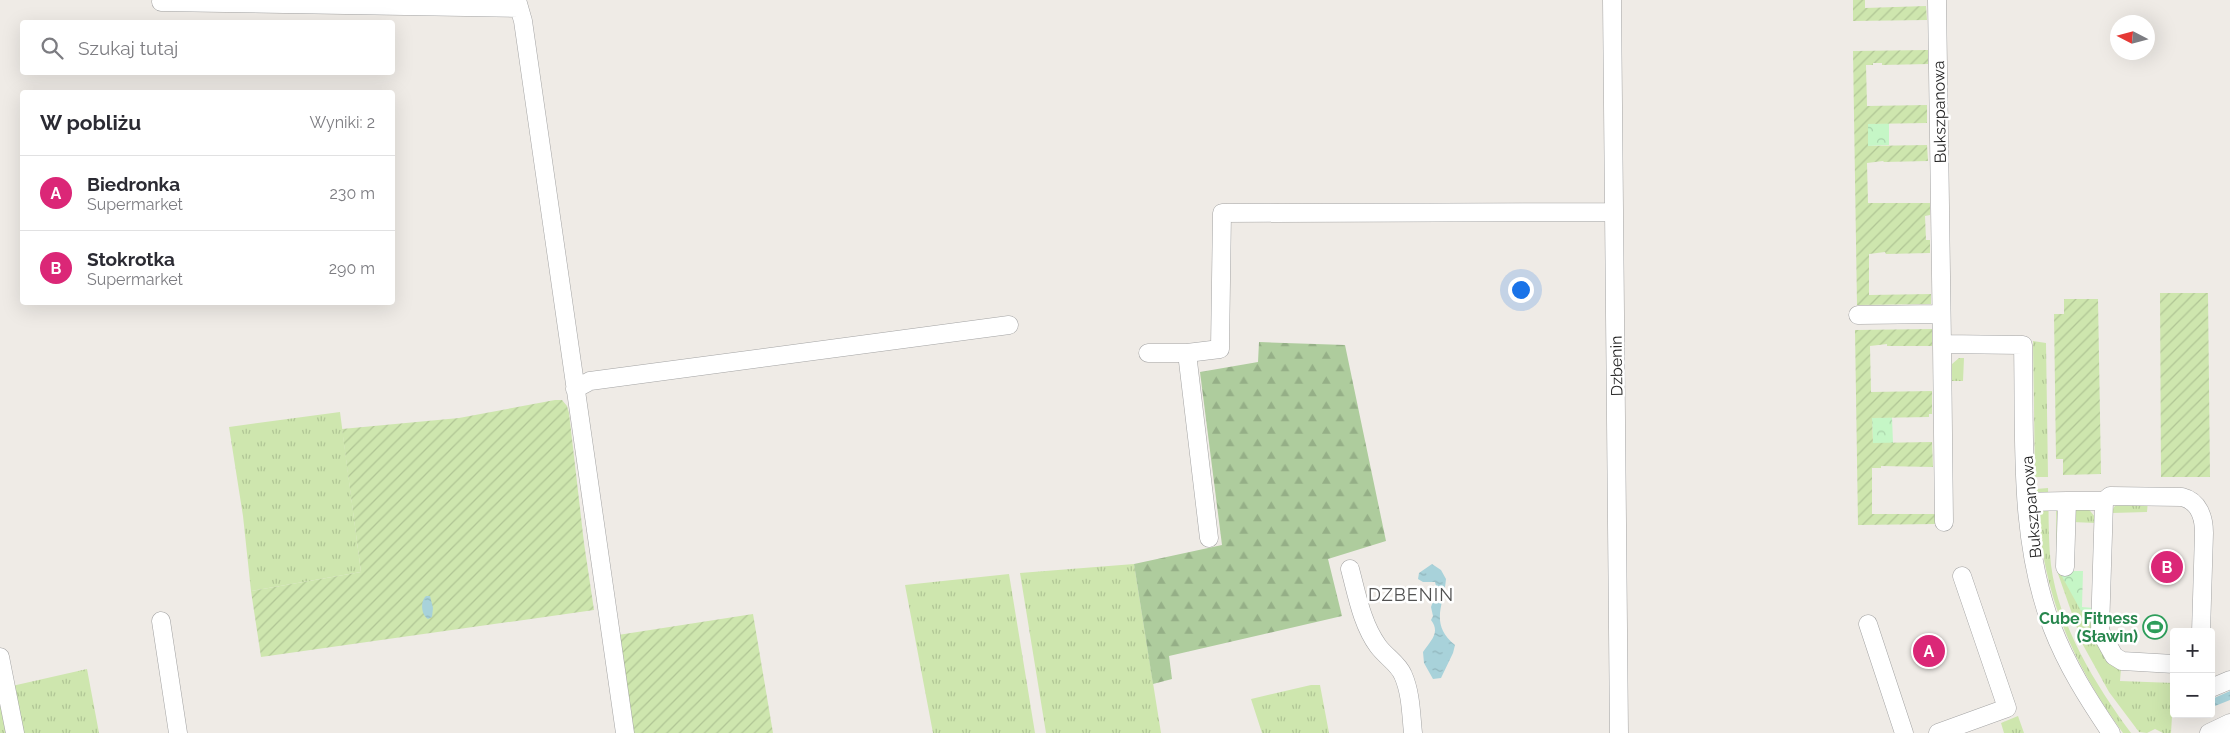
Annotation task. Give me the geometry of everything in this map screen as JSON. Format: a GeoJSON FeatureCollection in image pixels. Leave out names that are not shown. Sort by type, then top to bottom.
{"type":"FeatureCollection","features":[{"type":"Feature","properties":{"kind":"street","name":"Dzbenin"},"geometry":{"type":"LineString","coordinates":[[1612,0],[1620,617],[1619,733]]}},
{"type":"Feature","properties":{"kind":"street","name":"Bukszpanowa"},"geometry":{"type":"LineString","coordinates":[[1937,0],[1944,522]]}},
{"type":"Feature","properties":{"kind":"street"},"geometry":{"type":"LineString","coordinates":[[161,2],[517,4],[523,21],[625,733]]}},
{"type":"Feature","properties":{"kind":"street"},"geometry":{"type":"LineString","coordinates":[[1148,353],[1187,353],[1220,349],[1222,213],[1614,212]]}},
{"type":"Feature","properties":{"kind":"street"},"geometry":{"type":"LineString","coordinates":[[1858,315],[1942,314]]}},
{"type":"Feature","properties":{"kind":"street"},"geometry":{"type":"LineString","coordinates":[[575,389],[590,381],[1009,325]]}},
{"type":"Feature","properties":{"kind":"street","name":"Bukszpanowa"},"geometry":{"type":"LineString","coordinates":[[1942,344],[2023,345],[2027,502],[2036,569],[2052,627],[2073,675],[2111,733]]}},
{"type":"Feature","properties":{"kind":"street"},"geometry":{"type":"LineString","coordinates":[[1187,353],[1209,538]]}},
{"type":"Feature","properties":{"kind":"street"},"geometry":{"type":"LineString","coordinates":[[2027,502],[2104,501],[2110,496],[2182,497],[2192,501],[2202,519],[2204,533],[2201,628]]}},
{"type":"Feature","properties":{"kind":"street"},"geometry":{"type":"LineString","coordinates":[[2065,567],[2067,501]]}},
{"type":"Feature","properties":{"kind":"street"},"geometry":{"type":"LineString","coordinates":[[2104,501],[2100,631],[2114,656],[2122,661],[2170,664]]}},
{"type":"Feature","properties":{"kind":"street"},"geometry":{"type":"LineString","coordinates":[[1350,569],[1369,630],[1379,647],[1392,659],[1402,673],[1407,686],[1413,733]]}},
{"type":"Feature","properties":{"kind":"street"},"geometry":{"type":"LineString","coordinates":[[1938,733],[2007,708],[1962,576]]}},
{"type":"Feature","properties":{"kind":"street"},"geometry":{"type":"LineString","coordinates":[[161,622],[178,733]]}},
{"type":"Feature","properties":{"kind":"street"},"geometry":{"type":"LineString","coordinates":[[1868,624],[1904,733]]}},
{"type":"Feature","properties":{"kind":"street"},"geometry":{"type":"LineString","coordinates":[[0,657],[14,733]]}},
{"type":"Feature","properties":{"kind":"street"},"geometry":{"type":"LineString","coordinates":[[2215,686],[2230,680]]}},
{"type":"Feature","properties":{"kind":"street"},"geometry":{"type":"LineString","coordinates":[[1910,716],[1916,733]]}},
{"type":"Feature","properties":{"kind":"street"},"geometry":{"type":"LineString","coordinates":[[2210,733],[2230,723]]}},
{"type":"Feature","properties":{"kind":"green space"},"geometry":{"type":"Polygon","coordinates":[[[1853,0],[1865,0],[1865,8],[1926,6],[1927,20],[1853,21],[1853,0]]]}},
{"type":"Feature","properties":{"kind":"green space"},"geometry":{"type":"Polygon","coordinates":[[[1928,50],[1928,64],[1882,65],[1882,63],[1873,63],[1873,65],[1866,65],[1867,106],[1927,105],[1927,123],[1868,124],[1868,146],[1927,145],[1928,161],[1867,163],[1868,203],[1930,203],[1930,215],[1925,216],[1926,240],[1930,240],[1930,253],[1886,254],[1885,252],[1869,254],[1869,295],[1931,294],[1931,304],[1857,305],[1853,51],[1928,50]]]}},
{"type":"Feature","properties":{"kind":"green space"},"geometry":{"type":"Polygon","coordinates":[[[1889,123],[1889,145],[1868,146],[1868,124],[1889,123]]]}},
{"type":"Feature","properties":{"kind":"green space"},"geometry":{"type":"Polygon","coordinates":[[[2160,293],[2208,293],[2210,477],[2161,477],[2160,293]]]}},
{"type":"Feature","properties":{"kind":"green space"},"geometry":{"type":"Polygon","coordinates":[[[2064,299],[2098,299],[2101,474],[2063,475],[2063,459],[2056,459],[2054,314],[2064,314],[2064,299]]]}},
{"type":"Feature","properties":{"kind":"green space"},"geometry":{"type":"Polygon","coordinates":[[[1932,329],[1932,346],[1887,346],[1887,344],[1870,346],[1871,392],[1932,391],[1932,414],[1929,414],[1929,417],[1872,418],[1873,443],[1932,442],[1933,467],[1881,466],[1881,468],[1872,468],[1872,514],[1935,514],[1935,524],[1858,525],[1855,330],[1932,329]]]}},
{"type":"Feature","properties":{"kind":"green space"},"geometry":{"type":"Polygon","coordinates":[[[2033,341],[2046,343],[2048,477],[2035,477],[2033,341]]]}},
{"type":"Feature","properties":{"kind":"green space"},"geometry":{"type":"Polygon","coordinates":[[[1259,342],[1345,345],[1386,541],[1328,559],[1342,616],[1169,656],[1172,679],[1153,684],[1134,564],[1222,545],[1200,372],[1258,362],[1259,342]]]}},
{"type":"Feature","properties":{"kind":"green space"},"geometry":{"type":"Polygon","coordinates":[[[1959,358],[1964,358],[1963,381],[1950,381],[1952,364],[1959,358]]]}},
{"type":"Feature","properties":{"kind":"green space"},"geometry":{"type":"Polygon","coordinates":[[[562,400],[567,406],[569,413],[594,610],[261,657],[251,591],[361,572],[342,429],[459,418],[562,400]]]}},
{"type":"Feature","properties":{"kind":"green space"},"geometry":{"type":"Polygon","coordinates":[[[340,412],[361,572],[251,591],[243,516],[229,427],[340,412]]]}},
{"type":"Feature","properties":{"kind":"green space"},"geometry":{"type":"Polygon","coordinates":[[[1892,417],[1893,443],[1873,443],[1872,418],[1892,417]]]}},
{"type":"Feature","properties":{"kind":"green space"},"geometry":{"type":"Polygon","coordinates":[[[2048,488],[2051,565],[2055,588],[2062,610],[2080,654],[2104,695],[2131,733],[2123,733],[2103,704],[2086,676],[2060,618],[2043,556],[2039,524],[2036,489],[2048,488]]]}},
{"type":"Feature","properties":{"kind":"green space"},"geometry":{"type":"Polygon","coordinates":[[[2148,501],[2147,512],[2112,513],[2117,504],[2121,502],[2148,501]]]}},
{"type":"Feature","properties":{"kind":"green space"},"geometry":{"type":"Polygon","coordinates":[[[2056,505],[2059,507],[2058,556],[2087,622],[2093,623],[2108,656],[2116,666],[2121,668],[2120,681],[2170,683],[2171,733],[2163,733],[2155,729],[2147,733],[2139,732],[2109,692],[2083,645],[2057,571],[2056,505]]]}},
{"type":"Feature","properties":{"kind":"green space"},"geometry":{"type":"Polygon","coordinates":[[[2087,507],[2095,517],[2096,523],[2072,522],[2077,508],[2087,507]]]}},
{"type":"Feature","properties":{"kind":"green space"},"geometry":{"type":"Polygon","coordinates":[[[1134,564],[1161,733],[1046,733],[1020,573],[1134,564]]]}},
{"type":"Feature","properties":{"kind":"green space"},"geometry":{"type":"Polygon","coordinates":[[[2059,571],[2083,571],[2082,607],[2094,608],[2093,623],[2087,622],[2059,571]]]}},
{"type":"Feature","properties":{"kind":"green space"},"geometry":{"type":"Polygon","coordinates":[[[1009,574],[1035,733],[933,733],[905,585],[1009,574]]]}},
{"type":"Feature","properties":{"kind":"green space"},"geometry":{"type":"Polygon","coordinates":[[[753,614],[773,733],[630,733],[618,635],[753,614]]]}},
{"type":"Feature","properties":{"kind":"green space"},"geometry":{"type":"Polygon","coordinates":[[[87,669],[99,733],[0,733],[0,671],[12,686],[87,669]]]}},
{"type":"Feature","properties":{"kind":"green space"},"geometry":{"type":"Polygon","coordinates":[[[1311,685],[1320,685],[1329,733],[1262,733],[1251,699],[1311,685]]]}},
{"type":"Feature","properties":{"kind":"green space"},"geometry":{"type":"Polygon","coordinates":[[[2018,716],[2024,733],[2004,733],[2001,723],[2018,716]]]}},
{"type":"Feature","properties":{"kind":"water"},"geometry":{"type":"Polygon","coordinates":[[[1432,564],[1441,570],[1446,579],[1440,622],[1447,637],[1455,645],[1441,678],[1433,679],[1424,663],[1423,652],[1435,633],[1431,620],[1433,616],[1431,607],[1437,590],[1435,582],[1423,582],[1418,579],[1419,573],[1432,564]]]}},
{"type":"Feature","properties":{"kind":"water"},"geometry":{"type":"Polygon","coordinates":[[[426,596],[430,596],[433,608],[432,617],[428,619],[422,608],[426,596]]]}},
{"type":"Feature","properties":{"kind":"water"},"geometry":{"type":"Polygon","coordinates":[[[2230,691],[2230,700],[2215,706],[2215,698],[2230,691]]]}},
{"type":"Feature","properties":{"kind":"place","name":"Stokrotka"},"geometry":{"type":"Point","coordinates":[2167,567]}},
{"type":"Feature","properties":{"kind":"place","name":"Cube Fitness (Sławin)"},"geometry":{"type":"Point","coordinates":[2155,627]}},
{"type":"Feature","properties":{"kind":"place","name":"Biedronka"},"geometry":{"type":"Point","coordinates":[1929,651]}},
{"type":"Feature","properties":{"kind":"district","name":"DZBENIN"},"geometry":{"type":"Point","coordinates":[1411,595]}}]}
